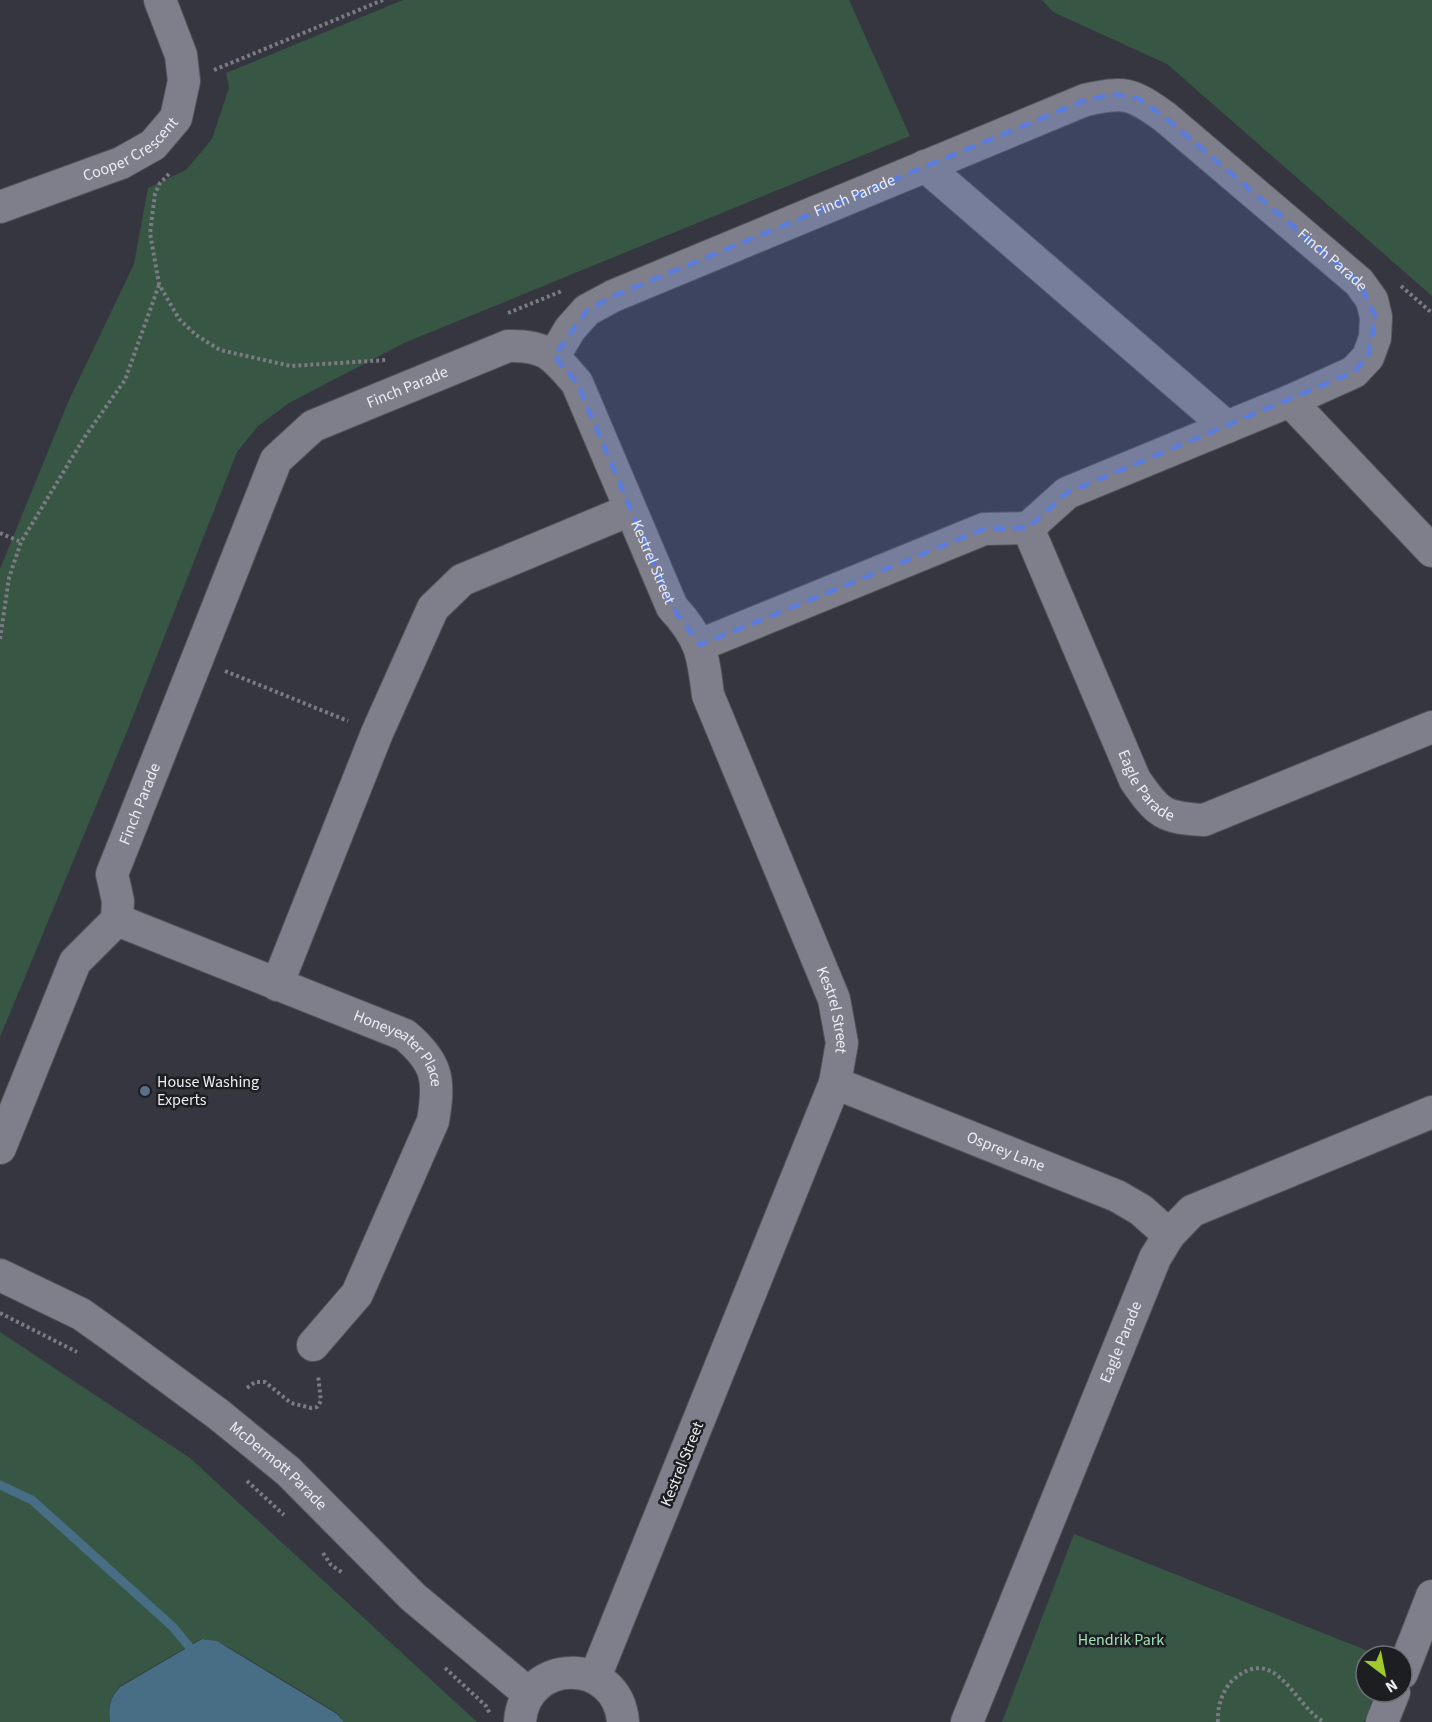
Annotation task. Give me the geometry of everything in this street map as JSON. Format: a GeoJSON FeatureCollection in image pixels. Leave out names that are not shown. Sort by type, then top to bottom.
{"type":"FeatureCollection","features":[{"type":"Feature","properties":{"kind":"street","name":"Cooper Crescent"},"geometry":{"type":"LineString","coordinates":[[0,207],[121,163],[153,145],[176,118],[184,81],[181,55],[160,0]]}},
{"type":"Feature","properties":{"kind":"street","name":"Finch Parade"},"geometry":{"type":"LineString","coordinates":[[117,920],[118,901],[112,873],[265,484],[276,460],[313,426],[508,346],[530,345],[554,356],[570,329],[587,310],[613,296],[1085,100],[1113,94],[1138,98],[1165,117],[1359,282],[1371,300],[1376,317],[1375,338],[1368,357],[1354,372],[1290,401],[1067,493],[1028,528]]}},
{"type":"Feature","properties":{"kind":"street"},"geometry":{"type":"LineString","coordinates":[[925,166],[1227,427]]}},
{"type":"Feature","properties":{"kind":"street","name":"Kestrel Street"},"geometry":{"type":"LineString","coordinates":[[554,356],[577,383],[672,607],[688,624],[700,645],[708,695],[834,999],[842,1043],[835,1083],[595,1677]]}},
{"type":"Feature","properties":{"kind":"street"},"geometry":{"type":"LineString","coordinates":[[1290,401],[1432,551]]}},
{"type":"Feature","properties":{"kind":"street"},"geometry":{"type":"LineString","coordinates":[[277,985],[377,733],[432,608],[462,580],[630,510]]}},
{"type":"Feature","properties":{"kind":"street"},"geometry":{"type":"LineString","coordinates":[[700,645],[984,529],[1028,528]]}},
{"type":"Feature","properties":{"kind":"street","name":"Eagle Parade"},"geometry":{"type":"LineString","coordinates":[[1028,528],[1135,780],[1154,806],[1177,819],[1204,820],[1432,727]]}},
{"type":"Feature","properties":{"kind":"street"},"geometry":{"type":"LineString","coordinates":[[0,1148],[75,962],[117,920]]}},
{"type":"Feature","properties":{"kind":"street","name":"Honeyeater Place"},"geometry":{"type":"LineString","coordinates":[[117,920],[405,1035],[423,1050],[434,1070],[438,1094],[433,1121],[357,1294],[313,1345]]}},
{"type":"Feature","properties":{"kind":"street","name":"Osprey Lane"},"geometry":{"type":"LineString","coordinates":[[835,1083],[1117,1196],[1141,1210],[1169,1235]]}},
{"type":"Feature","properties":{"kind":"street","name":"Eagle Parade"},"geometry":{"type":"LineString","coordinates":[[967,1722],[1155,1258],[1169,1235],[1192,1211],[1432,1112]]}},
{"type":"Feature","properties":{"kind":"street","name":"McDermott Parade"},"geometry":{"type":"LineString","coordinates":[[0,1275],[81,1314],[218,1414],[288,1471],[525,1708]]}},
{"type":"Feature","properties":{"kind":"street"},"geometry":{"type":"LineString","coordinates":[[1413,1644],[1432,1596]]}},
{"type":"Feature","properties":{"kind":"street"},"geometry":{"type":"LineString","coordinates":[[525,1708],[539,1683],[559,1674],[581,1673],[595,1677],[607,1686],[616,1697],[622,1711],[623,1722]]}},
{"type":"Feature","properties":{"kind":"street"},"geometry":{"type":"LineString","coordinates":[[1382,1722],[1389,1704]]}},
{"type":"Feature","properties":{"kind":"path"},"geometry":{"type":"LineString","coordinates":[[214,70],[383,0]]}},
{"type":"Feature","properties":{"kind":"path"},"geometry":{"type":"LineString","coordinates":[[213,63],[214,81]]}},
{"type":"Feature","properties":{"kind":"path"},"geometry":{"type":"LineString","coordinates":[[172,172],[160,183],[154,194],[150,233],[159,284],[179,319],[196,335],[220,350],[291,366],[397,360]]}},
{"type":"Feature","properties":{"kind":"path"},"geometry":{"type":"LineString","coordinates":[[1396,283],[1432,313]]}},
{"type":"Feature","properties":{"kind":"path"},"geometry":{"type":"LineString","coordinates":[[0,639],[9,578],[21,542],[84,438],[125,380],[159,284]]}},
{"type":"Feature","properties":{"kind":"path"},"geometry":{"type":"LineString","coordinates":[[502,316],[565,289]]}},
{"type":"Feature","properties":{"kind":"path"},"geometry":{"type":"LineString","coordinates":[[0,533],[21,542]]}},
{"type":"Feature","properties":{"kind":"path"},"geometry":{"type":"LineString","coordinates":[[196,659],[377,733]]}},
{"type":"Feature","properties":{"kind":"path"},"geometry":{"type":"LineString","coordinates":[[0,1313],[85,1356]]}},
{"type":"Feature","properties":{"kind":"path"},"geometry":{"type":"LineString","coordinates":[[247,1388],[255,1382],[265,1382],[291,1402],[311,1408],[317,1407],[321,1401],[313,1345]]}},
{"type":"Feature","properties":{"kind":"path"},"geometry":{"type":"LineString","coordinates":[[240,1474],[292,1522]]}},
{"type":"Feature","properties":{"kind":"path"},"geometry":{"type":"LineString","coordinates":[[318,1546],[331,1565],[348,1578]]}},
{"type":"Feature","properties":{"kind":"path"},"geometry":{"type":"LineString","coordinates":[[443,1666],[486,1706],[494,1722]]}},
{"type":"Feature","properties":{"kind":"path"},"geometry":{"type":"LineString","coordinates":[[1218,1722],[1217,1710],[1227,1685],[1242,1672],[1262,1669],[1285,1680],[1313,1716],[1324,1722]]}},
{"type":"Feature","properties":{"kind":"highlighted area"},"geometry":{"type":"Polygon","coordinates":[[[1113,94],[1138,98],[1165,117],[1359,282],[1376,317],[1368,357],[1354,372],[1067,493],[1028,528],[984,529],[700,645],[672,607],[577,383],[554,356],[587,310],[613,296],[1085,100],[1113,94]]]}},
{"type":"Feature","properties":{"kind":"green space"},"geometry":{"type":"Polygon","coordinates":[[[403,0],[849,0],[910,136],[404,343],[289,403],[258,426],[237,452],[128,729],[0,1037],[0,569],[69,400],[134,264],[148,188],[186,170],[212,139],[229,88],[226,73],[403,0]]]}},
{"type":"Feature","properties":{"kind":"green space"},"geometry":{"type":"Polygon","coordinates":[[[1042,0],[1432,0],[1432,296],[1167,64],[1053,12],[1042,0]]]}},
{"type":"Feature","properties":{"kind":"green space"},"geometry":{"type":"Polygon","coordinates":[[[0,1332],[190,1458],[477,1722],[344,1722],[337,1713],[230,1648],[216,1641],[201,1639],[120,1686],[110,1702],[110,1722],[0,1722],[0,1332]]]}},
{"type":"Feature","properties":{"kind":"green space","name":"Hendrik Park"},"geometry":{"type":"Polygon","coordinates":[[[1074,1534],[1354,1645],[1354,1704],[1371,1704],[1364,1722],[1002,1722],[1074,1534]]]}},
{"type":"Feature","properties":{"kind":"water"},"geometry":{"type":"Polygon","coordinates":[[[202,1639],[217,1641],[337,1714],[344,1722],[110,1722],[110,1703],[120,1687],[202,1639]]]}},
{"type":"Feature","properties":{"kind":"waterway"},"geometry":{"type":"LineString","coordinates":[[0,1485],[32,1500],[173,1627],[196,1655]]}},
{"type":"Feature","properties":{"kind":"place","name":"House Washing Experts"},"geometry":{"type":"Point","coordinates":[145,1091]}}]}
